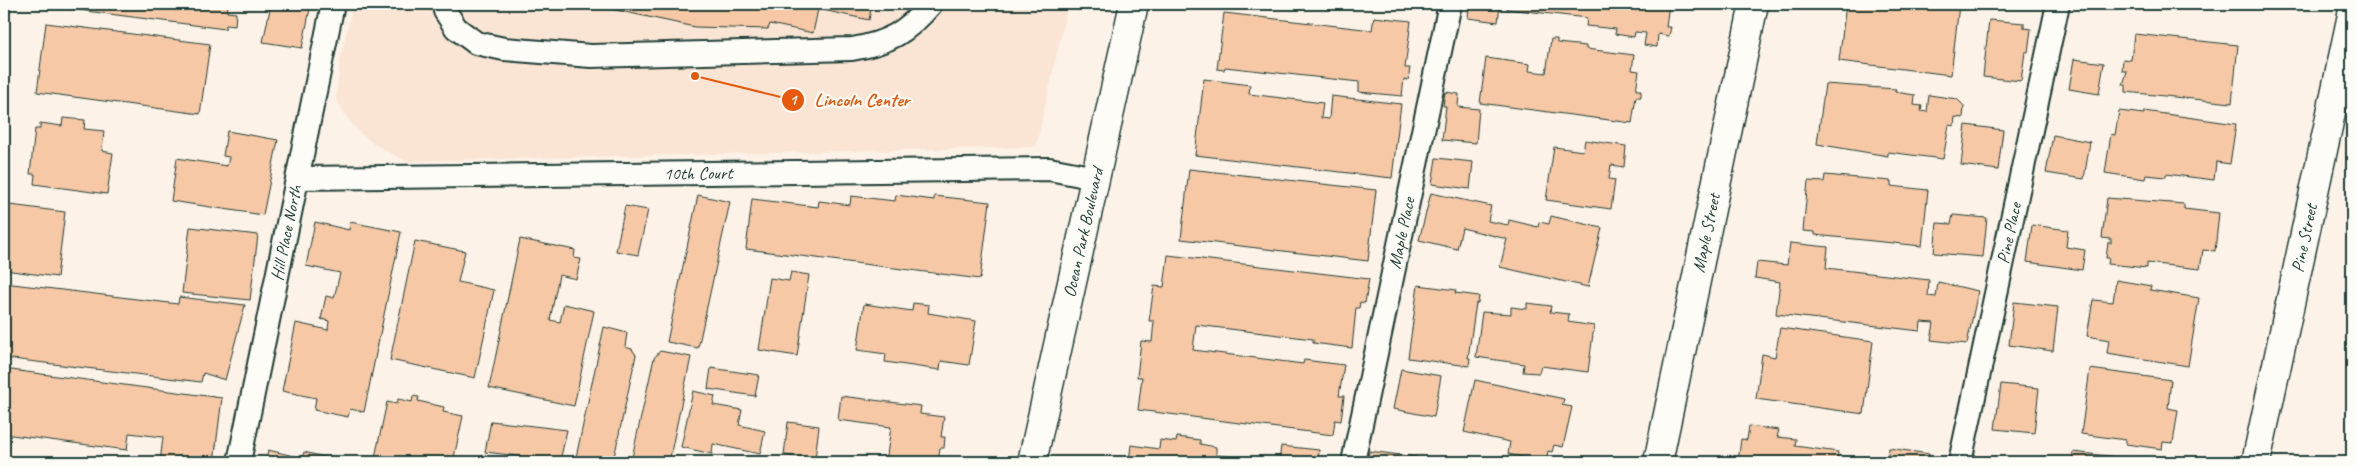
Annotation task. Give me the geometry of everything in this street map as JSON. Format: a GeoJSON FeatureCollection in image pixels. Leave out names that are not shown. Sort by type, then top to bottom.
{"type":"FeatureCollection","features":[{"type":"Feature","properties":{"kind":"street","name":"Ocean Park Boulevard"},"geometry":{"type":"LineString","coordinates":[[1032,462],[1134,4]]}},
{"type":"Feature","properties":{"kind":"street","name":"Maple Street"},"geometry":{"type":"LineString","coordinates":[[1658,462],[1754,4]]}},
{"type":"Feature","properties":{"kind":"street","name":"Pine Street"},"geometry":{"type":"LineString","coordinates":[[2256,462],[2352,14]]}},
{"type":"Feature","properties":{"kind":"lane","name":"Hill Place North"},"geometry":{"type":"LineString","coordinates":[[238,462],[299,178],[333,4]]}},
{"type":"Feature","properties":{"kind":"lane"},"geometry":{"type":"LineString","coordinates":[[444,4],[445,11],[456,28],[476,44],[504,49],[591,56],[852,49],[877,45],[899,34],[916,21],[931,4]]}},
{"type":"Feature","properties":{"kind":"lane","name":"Maple Place"},"geometry":{"type":"LineString","coordinates":[[1353,462],[1450,4]]}},
{"type":"Feature","properties":{"kind":"lane","name":"Pine Place"},"geometry":{"type":"LineString","coordinates":[[1960,462],[2058,4]]}},
{"type":"Feature","properties":{"kind":"lane","name":"10th Court"},"geometry":{"type":"LineString","coordinates":[[299,178],[1049,169],[1096,178]]}},
{"type":"Feature","properties":{"kind":"shaded area"},"geometry":{"type":"Polygon","coordinates":[[[353,4],[1068,4],[1036,147],[406,161],[375,145],[359,132],[336,100],[340,60],[353,4]]]}},
{"type":"Feature","properties":{"kind":"building"},"geometry":{"type":"Polygon","coordinates":[[[56,4],[228,4],[227,12],[236,13],[235,26],[226,25],[225,29],[55,7],[56,4]]]}},
{"type":"Feature","properties":{"kind":"building"},"geometry":{"type":"Polygon","coordinates":[[[271,4],[311,4],[302,48],[263,42],[271,4]]]}},
{"type":"Feature","properties":{"kind":"building"},"geometry":{"type":"Polygon","coordinates":[[[588,4],[872,4],[869,20],[818,9],[813,33],[770,24],[768,29],[695,27],[588,4]]]}},
{"type":"Feature","properties":{"kind":"building"},"geometry":{"type":"Polygon","coordinates":[[[1469,4],[1500,4],[1498,22],[1468,18],[1469,4]]]}},
{"type":"Feature","properties":{"kind":"building"},"geometry":{"type":"Polygon","coordinates":[[[1508,4],[1669,4],[1666,27],[1671,27],[1669,36],[1658,34],[1657,47],[1644,45],[1646,33],[1635,32],[1634,37],[1615,34],[1616,29],[1586,26],[1587,18],[1507,9],[1508,4]]]}},
{"type":"Feature","properties":{"kind":"building"},"geometry":{"type":"Polygon","coordinates":[[[1846,4],[1959,5],[1951,75],[1839,61],[1846,4]]]}},
{"type":"Feature","properties":{"kind":"building"},"geometry":{"type":"Polygon","coordinates":[[[1224,13],[1372,30],[1374,17],[1411,21],[1405,68],[1410,68],[1408,80],[1404,79],[1402,96],[1359,92],[1359,82],[1225,67],[1224,70],[1217,69],[1224,13]]]}},
{"type":"Feature","properties":{"kind":"building"},"geometry":{"type":"Polygon","coordinates":[[[1989,20],[2024,23],[2024,28],[2031,29],[2028,52],[2025,52],[2021,81],[1983,77],[1989,20]]]}},
{"type":"Feature","properties":{"kind":"building"},"geometry":{"type":"Polygon","coordinates":[[[46,23],[210,44],[200,114],[37,92],[46,23]]]}},
{"type":"Feature","properties":{"kind":"building"},"geometry":{"type":"Polygon","coordinates":[[[2134,34],[2238,45],[2232,103],[2126,92],[2126,85],[2123,85],[2127,71],[2122,71],[2123,59],[2131,60],[2134,34]]]}},
{"type":"Feature","properties":{"kind":"building"},"geometry":{"type":"Polygon","coordinates":[[[1551,39],[1557,39],[1557,43],[1586,46],[1586,49],[1634,55],[1632,70],[1639,71],[1636,90],[1641,90],[1641,97],[1636,97],[1632,123],[1480,103],[1486,58],[1530,64],[1529,71],[1546,73],[1551,39]]]}},
{"type":"Feature","properties":{"kind":"building"},"geometry":{"type":"Polygon","coordinates":[[[2074,59],[2104,63],[2099,94],[2069,89],[2074,59]]]}},
{"type":"Feature","properties":{"kind":"building"},"geometry":{"type":"Polygon","coordinates":[[[1204,79],[1250,85],[1249,94],[1323,103],[1321,118],[1329,119],[1331,96],[1401,104],[1392,178],[1195,155],[1204,79]]]}},
{"type":"Feature","properties":{"kind":"building"},"geometry":{"type":"Polygon","coordinates":[[[1825,84],[1896,89],[1895,92],[1915,95],[1914,105],[1922,106],[1921,111],[1927,112],[1929,95],[1957,99],[1964,106],[1963,118],[1955,117],[1954,126],[1949,125],[1943,159],[1888,152],[1888,156],[1817,144],[1825,84]]]}},
{"type":"Feature","properties":{"kind":"building"},"geometry":{"type":"Polygon","coordinates":[[[1445,92],[1459,94],[1458,107],[1479,109],[1476,143],[1442,140],[1446,106],[1443,106],[1445,92]]]}},
{"type":"Feature","properties":{"kind":"building"},"geometry":{"type":"Polygon","coordinates":[[[2119,111],[2144,114],[2144,111],[2236,124],[2230,164],[2216,162],[2214,180],[2166,174],[2166,177],[2146,175],[2145,179],[2105,173],[2111,134],[2115,135],[2119,111]]]}},
{"type":"Feature","properties":{"kind":"building"},"geometry":{"type":"Polygon","coordinates":[[[63,118],[85,120],[84,129],[104,131],[102,151],[113,153],[107,194],[34,184],[35,174],[30,174],[35,129],[40,129],[40,123],[62,126],[63,118]]]}},
{"type":"Feature","properties":{"kind":"building"},"geometry":{"type":"Polygon","coordinates":[[[1966,125],[2003,130],[1998,170],[1961,165],[1966,125]]]}},
{"type":"Feature","properties":{"kind":"building"},"geometry":{"type":"Polygon","coordinates":[[[227,131],[278,140],[263,215],[171,201],[177,158],[227,166],[229,157],[223,156],[227,131]]]}},
{"type":"Feature","properties":{"kind":"building"},"geometry":{"type":"Polygon","coordinates":[[[2053,135],[2090,142],[2084,179],[2046,173],[2053,135]]]}},
{"type":"Feature","properties":{"kind":"building"},"geometry":{"type":"Polygon","coordinates":[[[1585,140],[1626,146],[1624,167],[1611,165],[1609,179],[1615,180],[1611,209],[1546,200],[1554,147],[1583,151],[1585,140]]]}},
{"type":"Feature","properties":{"kind":"building"},"geometry":{"type":"Polygon","coordinates":[[[1436,158],[1473,162],[1470,189],[1432,184],[1436,158]]]}},
{"type":"Feature","properties":{"kind":"building"},"geometry":{"type":"Polygon","coordinates":[[[1189,169],[1376,190],[1368,261],[1181,239],[1189,169]]]}},
{"type":"Feature","properties":{"kind":"building"},"geometry":{"type":"Polygon","coordinates":[[[1825,175],[1891,181],[1891,186],[1928,190],[1922,246],[1815,235],[1815,232],[1803,231],[1808,181],[1824,182],[1825,175]]]}},
{"type":"Feature","properties":{"kind":"building"},"geometry":{"type":"Polygon","coordinates":[[[1431,193],[1491,206],[1488,221],[1508,225],[1509,220],[1538,227],[1539,222],[1549,224],[1551,216],[1602,228],[1588,287],[1500,267],[1507,239],[1462,228],[1457,249],[1419,240],[1431,193]]]}},
{"type":"Feature","properties":{"kind":"building"},"geometry":{"type":"Polygon","coordinates":[[[698,195],[730,202],[698,348],[667,342],[698,195]]]}},
{"type":"Feature","properties":{"kind":"building"},"geometry":{"type":"Polygon","coordinates":[[[896,195],[934,200],[934,196],[990,202],[980,279],[746,249],[752,199],[818,207],[819,201],[850,205],[851,196],[895,201],[896,195]]]}},
{"type":"Feature","properties":{"kind":"building"},"geometry":{"type":"Polygon","coordinates":[[[2107,198],[2184,204],[2184,209],[2219,213],[2215,251],[2203,250],[2200,269],[2147,263],[2147,268],[2108,264],[2109,258],[2106,258],[2108,243],[2111,243],[2111,239],[2102,238],[2107,198]]]}},
{"type":"Feature","properties":{"kind":"building"},"geometry":{"type":"Polygon","coordinates":[[[10,205],[65,212],[57,277],[4,270],[4,229],[7,230],[10,205]]]}},
{"type":"Feature","properties":{"kind":"building"},"geometry":{"type":"Polygon","coordinates":[[[625,206],[648,210],[638,255],[616,251],[625,206]]]}},
{"type":"Feature","properties":{"kind":"building"},"geometry":{"type":"Polygon","coordinates":[[[1953,215],[1987,218],[1983,257],[1934,253],[1937,223],[1951,224],[1953,215]]]}},
{"type":"Feature","properties":{"kind":"building"},"geometry":{"type":"Polygon","coordinates":[[[315,222],[349,230],[350,222],[401,232],[364,412],[350,409],[348,417],[314,410],[316,398],[282,391],[296,323],[328,330],[329,321],[321,319],[326,296],[334,298],[340,273],[306,266],[315,222]]]}},
{"type":"Feature","properties":{"kind":"building"},"geometry":{"type":"Polygon","coordinates":[[[2032,225],[2068,230],[2066,247],[2085,250],[2082,270],[2027,262],[2032,225]]]}},
{"type":"Feature","properties":{"kind":"building"},"geometry":{"type":"Polygon","coordinates":[[[190,227],[258,235],[250,300],[182,293],[190,227]]]}},
{"type":"Feature","properties":{"kind":"building"},"geometry":{"type":"Polygon","coordinates":[[[520,239],[575,250],[574,258],[581,259],[576,279],[559,275],[550,320],[560,322],[564,304],[594,311],[574,406],[489,388],[520,239]]]}},
{"type":"Feature","properties":{"kind":"building"},"geometry":{"type":"Polygon","coordinates":[[[415,241],[465,251],[458,282],[494,290],[475,378],[390,360],[415,241]]]}},
{"type":"Feature","properties":{"kind":"building"},"geometry":{"type":"Polygon","coordinates":[[[1790,243],[1828,247],[1826,268],[1929,280],[1928,296],[1936,297],[1938,282],[1978,291],[1967,344],[1931,340],[1934,323],[1921,322],[1920,331],[1776,314],[1780,282],[1755,278],[1757,262],[1787,265],[1790,243]]]}},
{"type":"Feature","properties":{"kind":"building"},"geometry":{"type":"Polygon","coordinates":[[[1168,255],[1369,279],[1365,303],[1360,302],[1359,308],[1356,308],[1352,348],[1313,343],[1313,339],[1196,325],[1193,350],[1303,364],[1304,360],[1344,365],[1339,396],[1344,396],[1341,421],[1335,420],[1333,435],[1138,410],[1142,377],[1137,377],[1141,341],[1152,342],[1154,321],[1149,321],[1154,286],[1164,287],[1168,255]]]}},
{"type":"Feature","properties":{"kind":"building"},"geometry":{"type":"Polygon","coordinates":[[[791,272],[809,275],[797,356],[759,350],[770,278],[789,281],[791,272]]]}},
{"type":"Feature","properties":{"kind":"building"},"geometry":{"type":"Polygon","coordinates":[[[2116,280],[2151,286],[2150,290],[2199,298],[2188,366],[2107,353],[2109,340],[2087,336],[2093,300],[2113,302],[2116,280]]]}},
{"type":"Feature","properties":{"kind":"building"},"geometry":{"type":"Polygon","coordinates":[[[4,283],[178,304],[179,297],[245,305],[225,380],[203,373],[201,382],[4,358],[4,283]]]}},
{"type":"Feature","properties":{"kind":"building"},"geometry":{"type":"Polygon","coordinates":[[[1418,285],[1456,290],[1455,293],[1479,296],[1478,303],[1476,303],[1468,358],[1470,358],[1469,366],[1408,358],[1418,285]]]}},
{"type":"Feature","properties":{"kind":"building"},"geometry":{"type":"Polygon","coordinates":[[[2014,302],[2058,307],[2053,351],[2009,345],[2014,302]]]}},
{"type":"Feature","properties":{"kind":"building"},"geometry":{"type":"Polygon","coordinates":[[[913,303],[929,305],[928,313],[976,321],[969,365],[941,361],[940,370],[885,362],[886,354],[857,350],[864,304],[912,311],[913,303]]]}},
{"type":"Feature","properties":{"kind":"building"},"geometry":{"type":"Polygon","coordinates":[[[1527,303],[1551,306],[1550,312],[1569,314],[1568,322],[1594,326],[1588,372],[1541,366],[1539,373],[1523,372],[1524,364],[1476,357],[1482,312],[1511,314],[1511,307],[1527,309],[1527,303]]]}},
{"type":"Feature","properties":{"kind":"building"},"geometry":{"type":"Polygon","coordinates":[[[604,327],[627,333],[625,347],[632,349],[636,355],[613,462],[575,462],[604,327]]]}},
{"type":"Feature","properties":{"kind":"building"},"geometry":{"type":"Polygon","coordinates":[[[1780,328],[1873,341],[1864,414],[1756,399],[1762,354],[1775,357],[1780,328]]]}},
{"type":"Feature","properties":{"kind":"building"},"geometry":{"type":"Polygon","coordinates":[[[660,351],[691,357],[669,462],[631,462],[654,358],[660,351]]]}},
{"type":"Feature","properties":{"kind":"building"},"geometry":{"type":"Polygon","coordinates":[[[711,368],[759,375],[755,396],[708,389],[711,368]]]}},
{"type":"Feature","properties":{"kind":"building"},"geometry":{"type":"Polygon","coordinates":[[[4,369],[222,398],[214,462],[160,462],[163,437],[129,433],[127,450],[4,434],[4,369]]]}},
{"type":"Feature","properties":{"kind":"building"},"geometry":{"type":"Polygon","coordinates":[[[1401,369],[1441,376],[1434,417],[1393,409],[1401,369]]]}},
{"type":"Feature","properties":{"kind":"building"},"geometry":{"type":"Polygon","coordinates":[[[2090,369],[2171,380],[2168,408],[2178,410],[2173,443],[2163,442],[2162,449],[2126,444],[2126,440],[2081,434],[2090,369]]]}},
{"type":"Feature","properties":{"kind":"building"},"geometry":{"type":"Polygon","coordinates":[[[1475,380],[1564,399],[1562,405],[1572,407],[1563,447],[1554,445],[1552,452],[1548,451],[1546,462],[1508,454],[1510,442],[1464,432],[1475,380]]]}},
{"type":"Feature","properties":{"kind":"building"},"geometry":{"type":"Polygon","coordinates":[[[2001,384],[2039,388],[2034,433],[1995,429],[2001,384]]]}},
{"type":"Feature","properties":{"kind":"building"},"geometry":{"type":"Polygon","coordinates":[[[693,391],[715,396],[713,405],[742,410],[739,425],[765,431],[760,454],[713,444],[712,454],[681,447],[693,391]]]}},
{"type":"Feature","properties":{"kind":"building"},"geometry":{"type":"Polygon","coordinates":[[[413,396],[419,397],[418,401],[444,407],[443,412],[463,416],[453,462],[374,462],[387,402],[397,404],[398,399],[412,402],[413,396]]]}},
{"type":"Feature","properties":{"kind":"building"},"geometry":{"type":"Polygon","coordinates":[[[841,396],[921,406],[920,414],[944,417],[941,437],[945,437],[944,448],[940,448],[938,462],[886,462],[891,427],[838,420],[841,396]]]}},
{"type":"Feature","properties":{"kind":"building"},"geometry":{"type":"Polygon","coordinates":[[[491,421],[567,430],[560,461],[485,452],[491,421]]]}},
{"type":"Feature","properties":{"kind":"building"},"geometry":{"type":"Polygon","coordinates":[[[788,422],[819,426],[815,459],[784,455],[788,422]]]}},
{"type":"Feature","properties":{"kind":"building"},"geometry":{"type":"Polygon","coordinates":[[[1749,426],[1779,430],[1777,437],[1796,439],[1795,446],[1838,452],[1837,460],[1850,462],[1738,462],[1741,439],[1747,440],[1749,426]]]}},
{"type":"Feature","properties":{"kind":"building"},"geometry":{"type":"Polygon","coordinates":[[[1177,437],[1200,440],[1200,444],[1216,447],[1216,455],[1244,458],[1243,462],[1129,462],[1131,445],[1159,449],[1160,440],[1176,442],[1177,437]]]}},
{"type":"Feature","properties":{"kind":"building"},"geometry":{"type":"Polygon","coordinates":[[[1281,446],[1319,450],[1318,462],[1279,462],[1281,446]]]}},
{"type":"Feature","properties":{"kind":"building"},"geometry":{"type":"Polygon","coordinates":[[[1889,448],[1929,454],[1928,462],[1887,462],[1889,448]]]}},
{"type":"Feature","properties":{"kind":"building"},"geometry":{"type":"Polygon","coordinates":[[[268,450],[302,458],[304,452],[336,460],[335,462],[266,462],[268,450]]]}},
{"type":"Feature","properties":{"kind":"building"},"geometry":{"type":"Polygon","coordinates":[[[1369,451],[1416,457],[1415,462],[1368,462],[1369,451]]]}},
{"type":"Feature","properties":{"kind":"building"},"geometry":{"type":"Polygon","coordinates":[[[2073,452],[2161,462],[2072,462],[2073,452]]]}},
{"type":"Feature","properties":{"kind":"place","name":"Lincoln Center"},"geometry":{"type":"Point","coordinates":[695,76]}}]}
